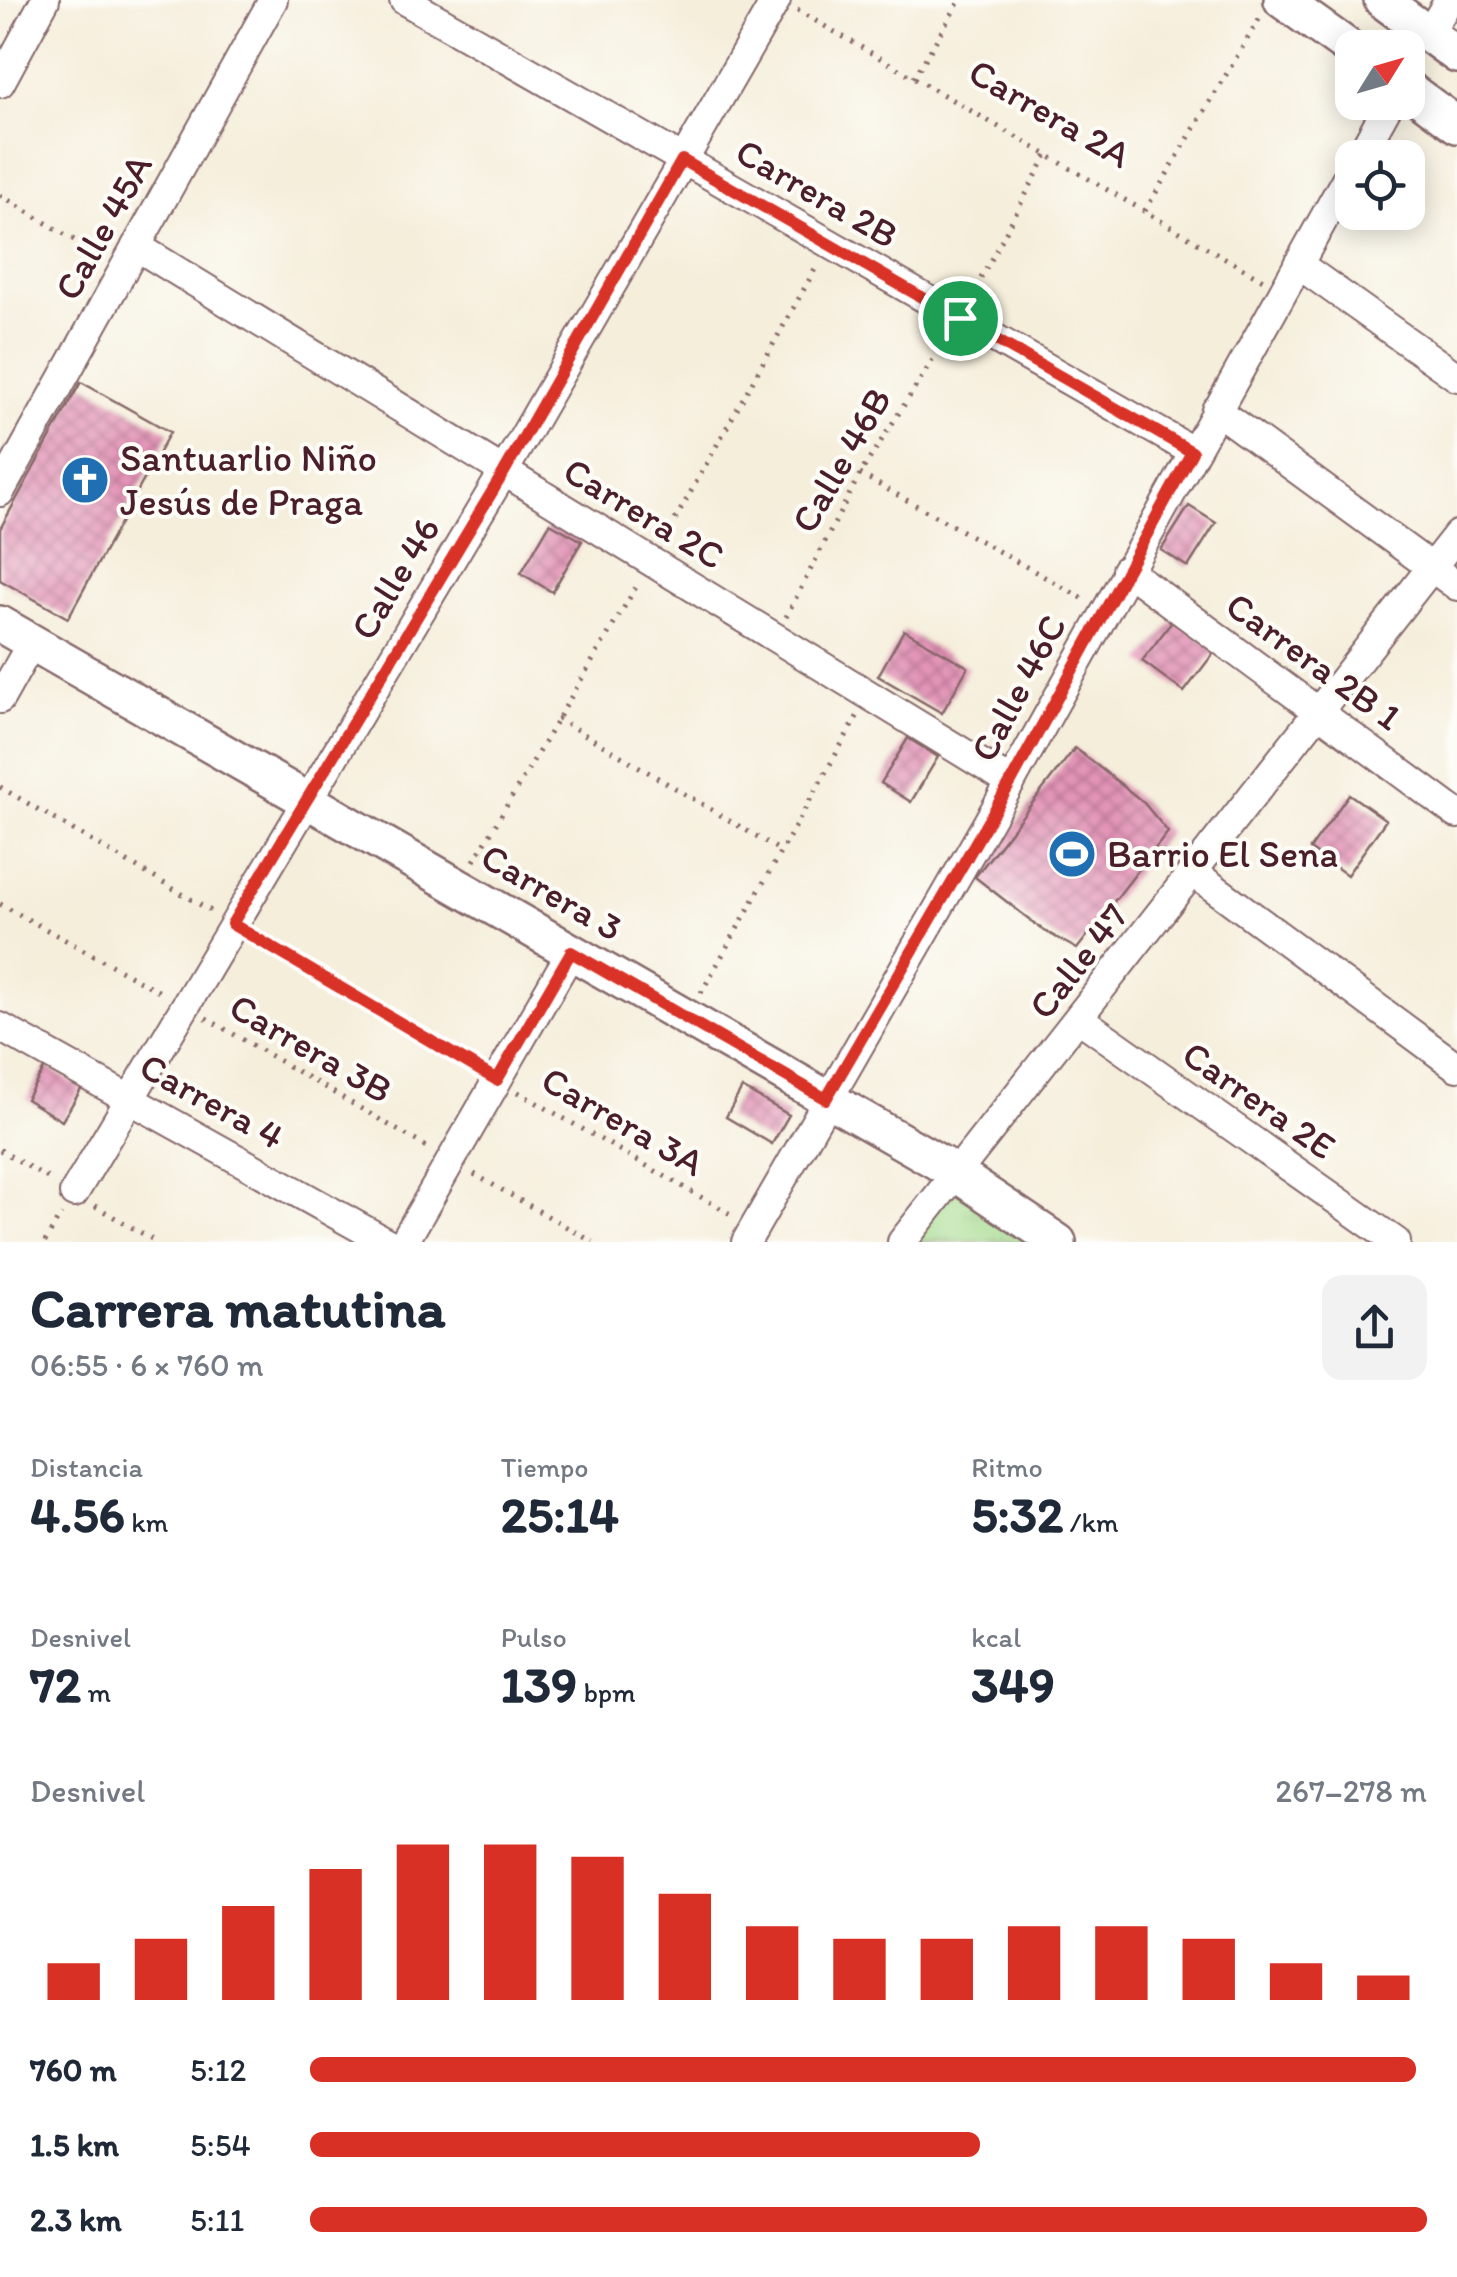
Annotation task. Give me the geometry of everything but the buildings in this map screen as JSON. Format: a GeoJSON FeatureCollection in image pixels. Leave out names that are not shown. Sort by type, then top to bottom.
{"type":"FeatureCollection","features":[{"type":"Feature","properties":{"kind":"street"},"geometry":{"type":"LineString","coordinates":[[0,83],[45,0]]}},
{"type":"Feature","properties":{"kind":"street","name":"Calle 45A"},"geometry":{"type":"LineString","coordinates":[[0,492],[272,0]]}},
{"type":"Feature","properties":{"kind":"street","name":"Carrera 2B"},"geometry":{"type":"LineString","coordinates":[[404,0],[1192,452]]}},
{"type":"Feature","properties":{"kind":"street"},"geometry":{"type":"LineString","coordinates":[[1382,0],[1443,44],[1448,0]]}},
{"type":"Feature","properties":{"kind":"street","name":"Calle 46"},"geometry":{"type":"LineString","coordinates":[[74,1193],[305,799],[504,472],[682,160],[786,5]]}},
{"type":"Feature","properties":{"kind":"street"},"geometry":{"type":"LineString","coordinates":[[1272,8],[1335,41]]}},
{"type":"Feature","properties":{"kind":"street"},"geometry":{"type":"LineString","coordinates":[[1425,102],[1457,125]]}},
{"type":"Feature","properties":{"kind":"street","name":"Calle 46C"},"geometry":{"type":"LineString","coordinates":[[750,1234],[1011,782],[1103,610],[1335,198]]}},
{"type":"Feature","properties":{"kind":"street","name":"Carrera 2C"},"geometry":{"type":"LineString","coordinates":[[128,258],[504,472],[1011,782]]}},
{"type":"Feature","properties":{"kind":"street"},"geometry":{"type":"LineString","coordinates":[[1298,264],[1457,377]]}},
{"type":"Feature","properties":{"kind":"street"},"geometry":{"type":"LineString","coordinates":[[1216,410],[1457,586]]}},
{"type":"Feature","properties":{"kind":"street","name":"Calle 47"},"geometry":{"type":"LineString","coordinates":[[902,1242],[1457,535]]}},
{"type":"Feature","properties":{"kind":"street","name":"Carrera 2B 1"},"geometry":{"type":"LineString","coordinates":[[1126,570],[1457,814]]}},
{"type":"Feature","properties":{"kind":"street","name":"Carrera 3"},"geometry":{"type":"LineString","coordinates":[[0,624],[958,1174],[1058,1242]]}},
{"type":"Feature","properties":{"kind":"street"},"geometry":{"type":"LineString","coordinates":[[0,699],[32,642]]}},
{"type":"Feature","properties":{"kind":"street"},"geometry":{"type":"LineString","coordinates":[[1194,873],[1457,1067]]}},
{"type":"Feature","properties":{"kind":"street"},"geometry":{"type":"LineString","coordinates":[[404,1242],[571,952]]}},
{"type":"Feature","properties":{"kind":"street","name":"Carrera 2E"},"geometry":{"type":"LineString","coordinates":[[1080,1019],[1396,1242]]}},
{"type":"Feature","properties":{"kind":"street","name":"Carrera 4"},"geometry":{"type":"LineString","coordinates":[[0,1027],[386,1242]]}},
{"type":"Feature","properties":{"kind":"path"},"geometry":{"type":"LineString","coordinates":[[914,78],[960,0]]}},
{"type":"Feature","properties":{"kind":"path","name":"Carrera 2A"},"geometry":{"type":"LineString","coordinates":[[786,5],[1283,292]]}},
{"type":"Feature","properties":{"kind":"path"},"geometry":{"type":"LineString","coordinates":[[1144,211],[1272,8]]}},
{"type":"Feature","properties":{"kind":"path","name":"Calle 46B"},"geometry":{"type":"LineString","coordinates":[[775,638],[860,474],[960,318],[1046,155]]}},
{"type":"Feature","properties":{"kind":"path"},"geometry":{"type":"LineString","coordinates":[[0,194],[128,258]]}},
{"type":"Feature","properties":{"kind":"path"},"geometry":{"type":"LineString","coordinates":[[860,474],[1103,610]]}},
{"type":"Feature","properties":{"kind":"path"},"geometry":{"type":"LineString","coordinates":[[696,1001],[870,695]]}},
{"type":"Feature","properties":{"kind":"path"},"geometry":{"type":"LineString","coordinates":[[557,718],[782,851]]}},
{"type":"Feature","properties":{"kind":"path","name":"Carrera 3A"},"geometry":{"type":"LineString","coordinates":[[0,787],[750,1234]]}},
{"type":"Feature","properties":{"kind":"path","name":"Carrera 3B"},"geometry":{"type":"LineString","coordinates":[[0,904],[184,1005],[593,1242]]}},
{"type":"Feature","properties":{"kind":"green space"},"geometry":{"type":"Polygon","coordinates":[[[958,1174],[1058,1242],[902,1242],[958,1174]]]}},
{"type":"Feature","properties":{"kind":"place","name":"Santuarlio Niño Jesús de Praga"},"geometry":{"type":"Point","coordinates":[85,480]}},
{"type":"Feature","properties":{"kind":"place","name":"Barrio El Sena"},"geometry":{"type":"Point","coordinates":[1072,854]}},
{"type":"Feature","properties":{"kind":"route"},"geometry":{"type":"LineString","coordinates":[[682,160],[960,318],[1192,452],[1011,782],[826,1099],[571,952],[497,1080],[232,924],[504,472],[682,160]]}}]}
